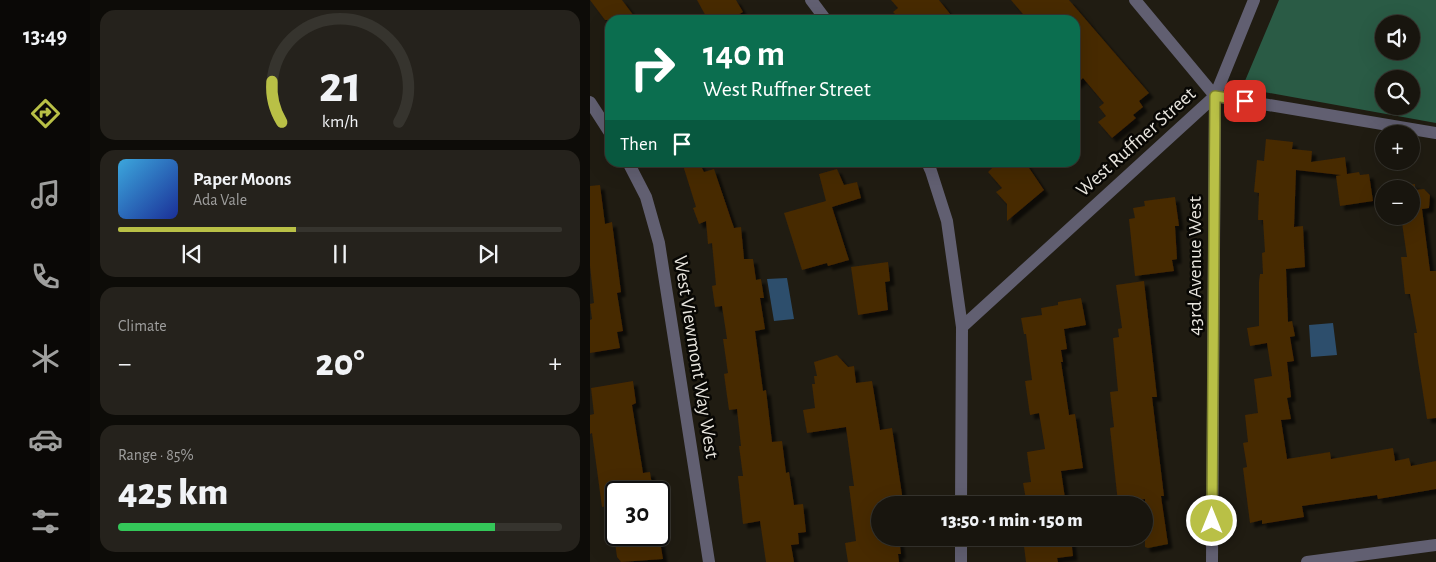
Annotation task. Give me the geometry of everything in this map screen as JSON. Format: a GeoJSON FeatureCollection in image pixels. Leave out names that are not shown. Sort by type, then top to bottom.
{"type":"FeatureCollection","features":[{"type":"Feature","properties":{"kind":"street"},"geometry":{"type":"LineString","coordinates":[[811,0],[822,15]]}},
{"type":"Feature","properties":{"kind":"street"},"geometry":{"type":"LineString","coordinates":[[1135,0],[1215,96],[1254,0]]}},
{"type":"Feature","properties":{"kind":"street","name":"West Ruffner Street"},"geometry":{"type":"LineString","coordinates":[[962,327],[1215,96],[1436,133]]}},
{"type":"Feature","properties":{"kind":"street","name":"43rd Avenue West"},"geometry":{"type":"LineString","coordinates":[[1212,562],[1215,96]]}},
{"type":"Feature","properties":{"kind":"street"},"geometry":{"type":"LineString","coordinates":[[590,102],[605,125]]}},
{"type":"Feature","properties":{"kind":"street","name":"West Viewmont Way West"},"geometry":{"type":"LineString","coordinates":[[631,167],[646,197],[659,244],[709,562]]}},
{"type":"Feature","properties":{"kind":"street"},"geometry":{"type":"LineString","coordinates":[[929,167],[947,221],[962,327],[961,496]]}},
{"type":"Feature","properties":{"kind":"street"},"geometry":{"type":"LineString","coordinates":[[1307,562],[1436,545]]}},
{"type":"Feature","properties":{"kind":"street"},"geometry":{"type":"LineString","coordinates":[[961,546],[961,562]]}},
{"type":"Feature","properties":{"kind":"green space"},"geometry":{"type":"Polygon","coordinates":[[[1279,0],[1436,0],[1436,123],[1392,115],[1420,115],[1420,70],[1375,70],[1375,112],[1242,88],[1279,0]]]}},
{"type":"Feature","properties":{"kind":"water"},"geometry":{"type":"Polygon","coordinates":[[[787,278],[794,319],[774,321],[767,279],[787,278]]]}},
{"type":"Feature","properties":{"kind":"water"},"geometry":{"type":"Polygon","coordinates":[[[1333,323],[1337,355],[1311,357],[1309,325],[1333,323]]]}},
{"type":"Feature","properties":{"kind":"building"},"geometry":{"type":"Polygon","coordinates":[[[590,0],[622,0],[633,15],[605,15],[605,20],[590,0]]]}},
{"type":"Feature","properties":{"kind":"building"},"geometry":{"type":"Polygon","coordinates":[[[697,0],[736,0],[743,12],[738,15],[705,15],[697,0]]]}},
{"type":"Feature","properties":{"kind":"building"},"geometry":{"type":"Polygon","coordinates":[[[891,0],[939,0],[951,15],[896,15],[893,12],[898,8],[891,0]]]}},
{"type":"Feature","properties":{"kind":"building"},"geometry":{"type":"Polygon","coordinates":[[[1011,0],[1069,0],[1149,93],[1139,101],[1143,107],[1133,115],[1136,118],[1112,138],[1098,122],[1106,116],[1099,107],[1104,103],[1083,78],[1080,81],[1080,15],[1024,15],[1011,0]]]}},
{"type":"Feature","properties":{"kind":"building"},"geometry":{"type":"Polygon","coordinates":[[[1266,139],[1293,142],[1292,149],[1312,151],[1311,162],[1345,157],[1347,174],[1359,172],[1360,175],[1369,174],[1373,201],[1340,206],[1336,176],[1341,175],[1296,170],[1294,227],[1303,226],[1305,267],[1286,269],[1288,322],[1292,321],[1295,336],[1290,337],[1294,361],[1287,362],[1291,397],[1287,398],[1291,419],[1281,420],[1287,459],[1330,452],[1331,459],[1393,448],[1395,461],[1409,458],[1411,466],[1436,461],[1436,489],[1378,499],[1377,495],[1302,506],[1304,517],[1262,524],[1262,520],[1250,523],[1243,468],[1247,467],[1243,443],[1248,442],[1245,415],[1258,413],[1254,379],[1272,376],[1267,343],[1250,346],[1247,328],[1259,326],[1259,282],[1260,274],[1263,274],[1262,253],[1265,252],[1263,220],[1258,220],[1259,193],[1254,192],[1257,160],[1264,161],[1266,139]]]}},
{"type":"Feature","properties":{"kind":"building"},"geometry":{"type":"Polygon","coordinates":[[[684,167],[702,167],[704,172],[714,169],[734,228],[741,227],[744,259],[753,259],[756,280],[761,279],[764,298],[760,298],[765,329],[755,331],[763,391],[766,390],[772,442],[782,441],[786,473],[789,472],[794,505],[803,504],[806,532],[798,533],[799,544],[791,545],[794,562],[766,562],[760,521],[743,524],[738,476],[743,476],[737,409],[729,410],[724,374],[728,373],[723,339],[727,339],[722,306],[715,307],[712,286],[716,285],[712,243],[708,244],[706,221],[699,224],[693,208],[696,207],[684,167]]]}},
{"type":"Feature","properties":{"kind":"building"},"geometry":{"type":"Polygon","coordinates":[[[993,167],[1028,167],[1044,190],[1007,221],[1007,204],[996,192],[1002,188],[988,172],[993,167]]]}},
{"type":"Feature","properties":{"kind":"building"},"geometry":{"type":"Polygon","coordinates":[[[837,169],[844,185],[857,182],[861,198],[832,207],[849,260],[828,266],[827,263],[802,270],[784,213],[826,201],[819,174],[837,169]]]}},
{"type":"Feature","properties":{"kind":"building"},"geometry":{"type":"Polygon","coordinates":[[[600,185],[605,224],[612,222],[621,292],[617,293],[623,331],[617,332],[620,348],[590,353],[590,320],[592,319],[590,304],[594,303],[590,266],[590,186],[600,185]]]}},
{"type":"Feature","properties":{"kind":"building"},"geometry":{"type":"Polygon","coordinates":[[[1420,189],[1424,189],[1430,195],[1429,208],[1422,209],[1430,271],[1436,271],[1436,418],[1427,419],[1415,342],[1414,333],[1417,333],[1410,294],[1405,294],[1401,257],[1407,257],[1402,225],[1420,225],[1420,189]]]}},
{"type":"Feature","properties":{"kind":"building"},"geometry":{"type":"Polygon","coordinates":[[[1175,197],[1179,226],[1175,226],[1177,259],[1172,260],[1174,271],[1135,276],[1129,219],[1135,218],[1133,208],[1145,206],[1144,201],[1175,197]]]}},
{"type":"Feature","properties":{"kind":"building"},"geometry":{"type":"Polygon","coordinates":[[[888,262],[890,281],[885,282],[888,310],[858,315],[851,267],[888,262]]]}},
{"type":"Feature","properties":{"kind":"building"},"geometry":{"type":"Polygon","coordinates":[[[1144,281],[1157,397],[1152,397],[1164,496],[1161,496],[1168,544],[1148,548],[1145,546],[1153,546],[1153,496],[1117,496],[1110,428],[1114,427],[1110,392],[1118,391],[1113,338],[1119,337],[1118,329],[1122,328],[1116,285],[1144,281]]]}},
{"type":"Feature","properties":{"kind":"building"},"geometry":{"type":"Polygon","coordinates":[[[1081,298],[1086,325],[1064,329],[1067,349],[1061,350],[1069,415],[1075,414],[1083,468],[1061,471],[1065,496],[1025,496],[1023,483],[1031,482],[1027,452],[1045,449],[1039,413],[1030,415],[1025,381],[1032,380],[1026,334],[1024,334],[1021,318],[1042,315],[1041,308],[1058,305],[1058,302],[1081,298]]]}},
{"type":"Feature","properties":{"kind":"building"},"geometry":{"type":"Polygon","coordinates":[[[837,355],[848,367],[854,366],[856,383],[872,381],[880,430],[892,428],[902,496],[871,496],[871,546],[900,546],[899,562],[848,562],[845,543],[856,541],[849,486],[854,486],[846,427],[807,433],[803,410],[815,408],[812,384],[815,384],[814,376],[817,376],[814,362],[837,355]]]}},
{"type":"Feature","properties":{"kind":"building"},"geometry":{"type":"Polygon","coordinates":[[[633,381],[636,403],[632,405],[643,473],[650,472],[651,481],[605,481],[605,507],[602,507],[592,433],[590,434],[590,415],[594,414],[591,388],[633,381]]]}},
{"type":"Feature","properties":{"kind":"building"},"geometry":{"type":"Polygon","coordinates":[[[616,546],[661,546],[663,559],[621,562],[617,557],[616,546]]]}},
{"type":"Feature","properties":{"kind":"building"},"geometry":{"type":"Polygon","coordinates":[[[1024,546],[1072,546],[1073,556],[1057,558],[1058,562],[1026,562],[1024,546]]]}},
{"type":"Feature","properties":{"kind":"route"},"geometry":{"type":"LineString","coordinates":[[1212,521],[1215,96],[1245,101]]}}]}
